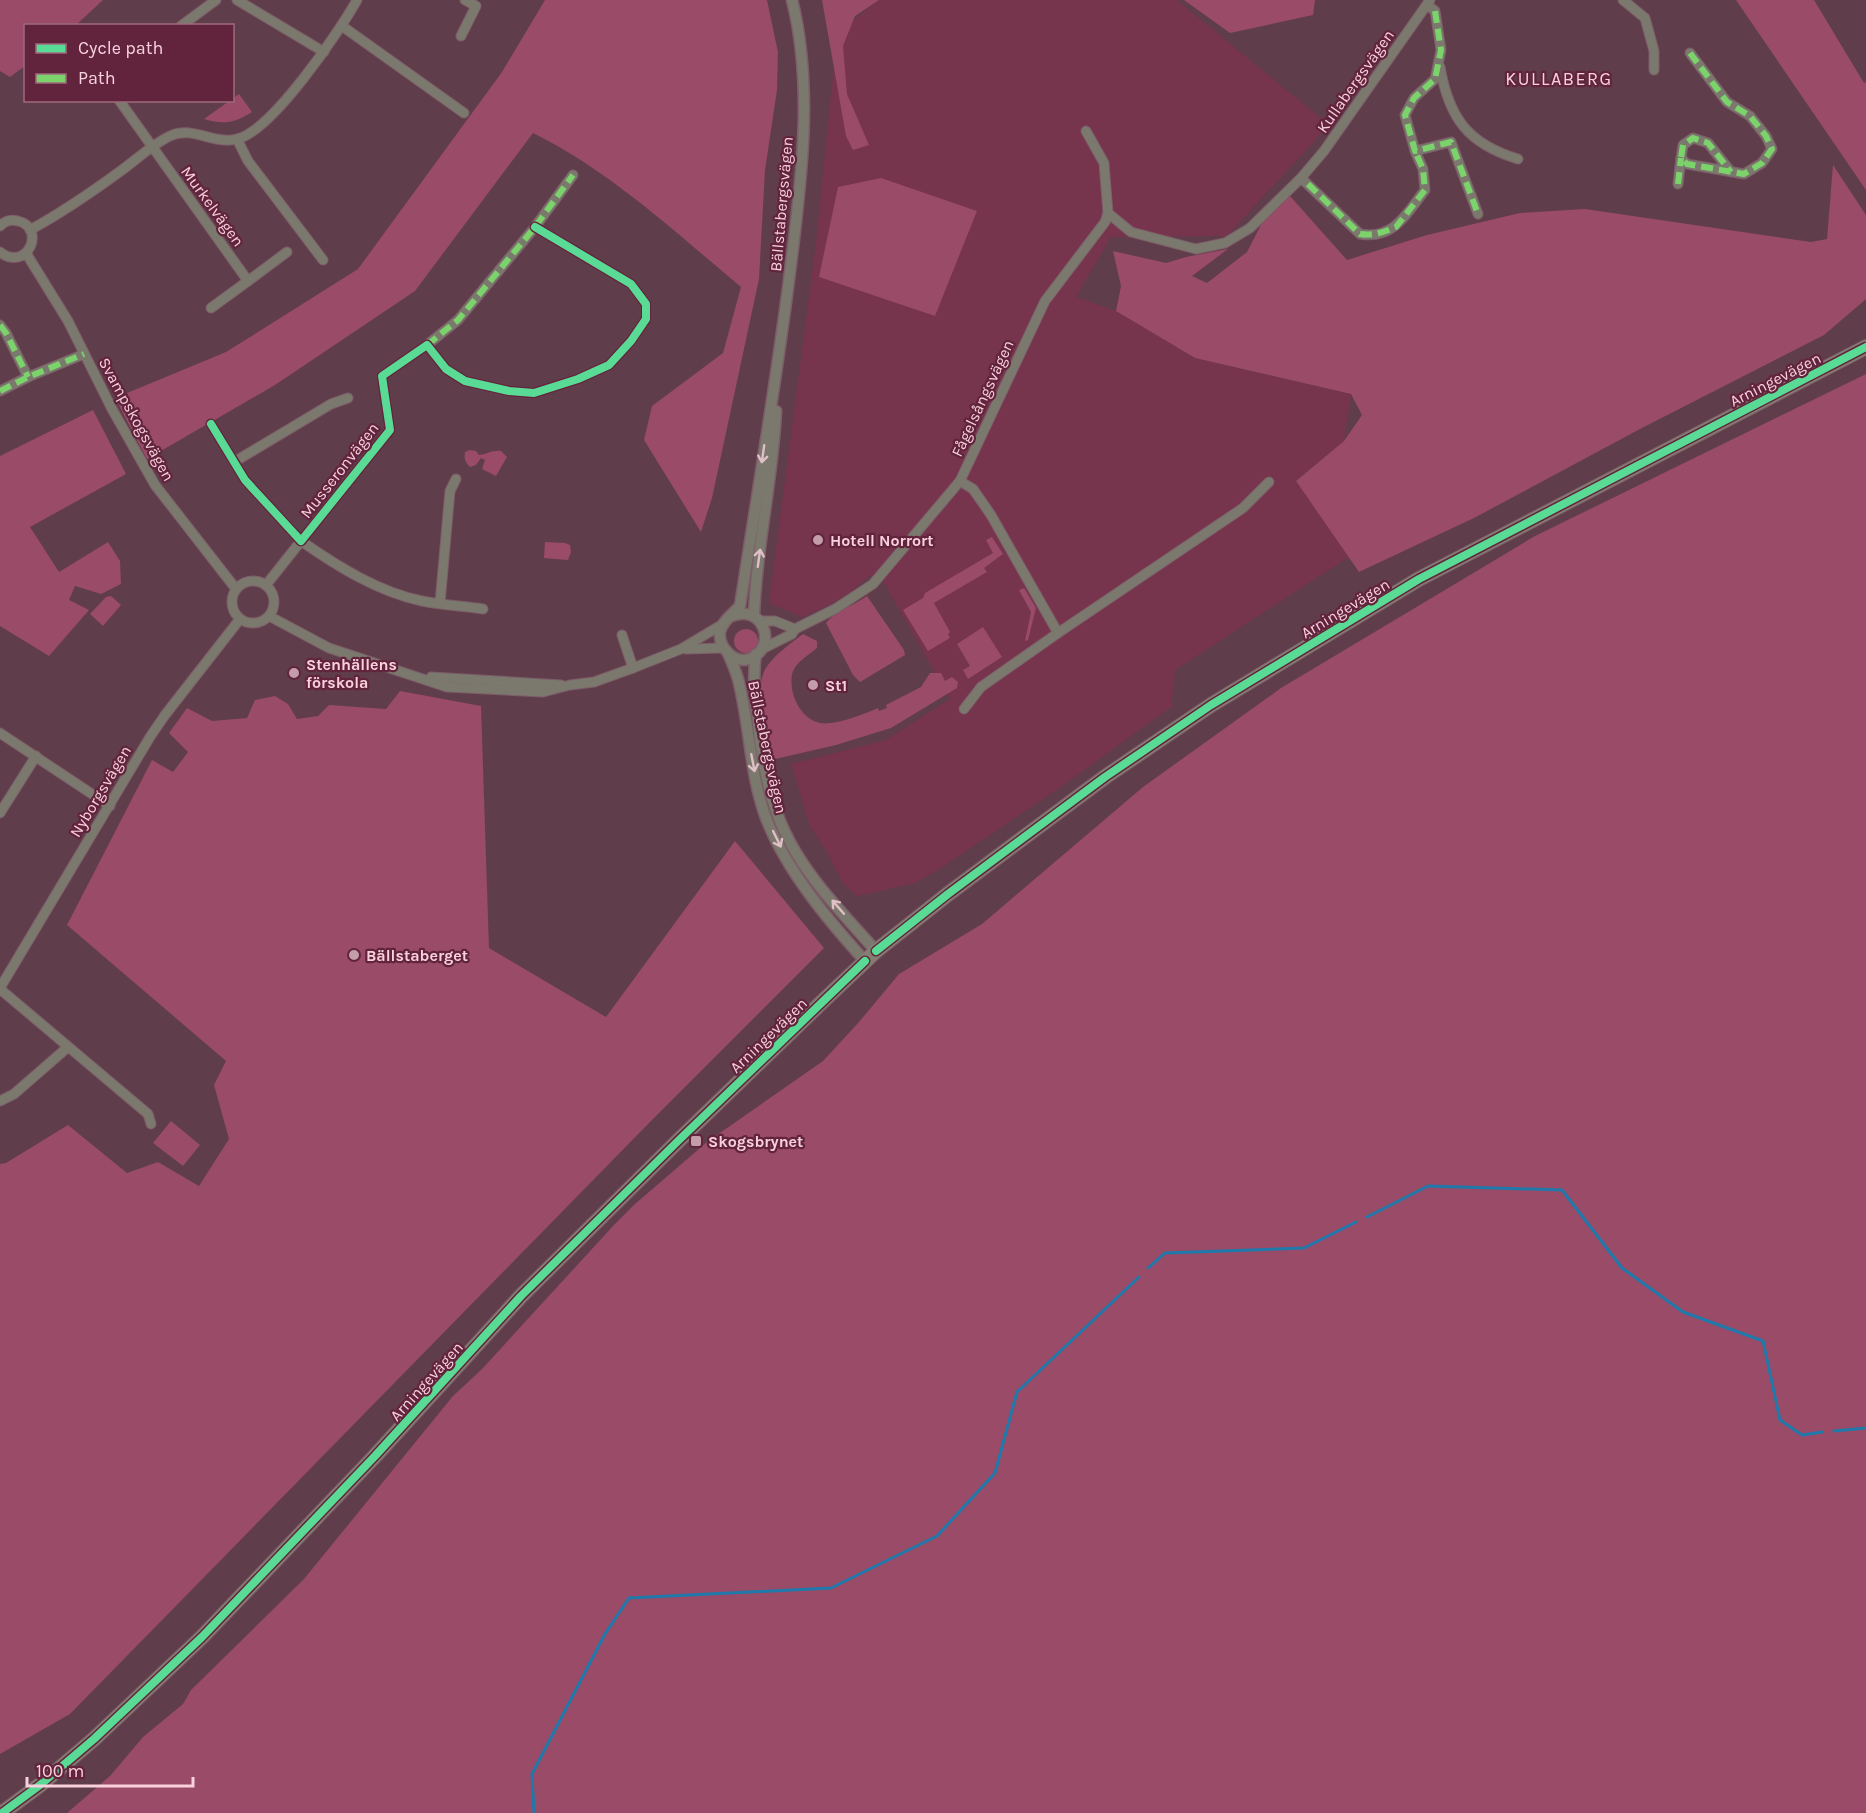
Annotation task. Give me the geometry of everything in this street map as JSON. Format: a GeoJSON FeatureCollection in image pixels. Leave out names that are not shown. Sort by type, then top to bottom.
{"type":"FeatureCollection","features":[{"type":"Feature","properties":{"kind":"main road","name":"Arningevägen"},"geometry":{"type":"LineString","coordinates":[[2,1813],[40,1785],[94,1739],[202,1637],[375,1456],[521,1296],[871,956],[948,894],[1087,791],[1210,705],[1419,579],[1866,347]]}},
{"type":"Feature","properties":{"kind":"street"},"geometry":{"type":"LineString","coordinates":[[184,24],[216,0]]}},
{"type":"Feature","properties":{"kind":"street"},"geometry":{"type":"LineString","coordinates":[[237,0],[324,52]]}},
{"type":"Feature","properties":{"kind":"street"},"geometry":{"type":"LineString","coordinates":[[30,230],[88,195],[172,135],[197,134],[225,140],[237,139],[255,131],[285,100],[324,52],[357,0]]}},
{"type":"Feature","properties":{"kind":"street"},"geometry":{"type":"LineString","coordinates":[[461,36],[477,3],[465,0]]}},
{"type":"Feature","properties":{"kind":"street","name":"Bällstabergsvägen"},"geometry":{"type":"LineString","coordinates":[[726,621],[740,606],[764,442],[777,376],[802,176],[803,78],[792,0]]}},
{"type":"Feature","properties":{"kind":"street"},"geometry":{"type":"LineString","coordinates":[[1623,0],[1645,18],[1654,51],[1654,70]]}},
{"type":"Feature","properties":{"kind":"street"},"geometry":{"type":"LineString","coordinates":[[1301,178],[1360,234],[1370,236],[1396,228],[1425,190],[1423,169],[1415,151],[1405,114],[1414,98],[1435,79],[1441,50],[1435,12],[1428,2]]}},
{"type":"Feature","properties":{"kind":"street","name":"Kullabergsvägen"},"geometry":{"type":"LineString","coordinates":[[1108,213],[1131,232],[1196,249],[1226,243],[1250,228],[1301,178],[1324,151],[1428,2]]}},
{"type":"Feature","properties":{"kind":"street"},"geometry":{"type":"LineString","coordinates":[[342,26],[464,113]]}},
{"type":"Feature","properties":{"kind":"street"},"geometry":{"type":"LineString","coordinates":[[1681,158],[1688,164],[1744,174],[1762,163],[1772,149],[1766,136],[1750,116],[1727,102],[1690,53]]}},
{"type":"Feature","properties":{"kind":"street"},"geometry":{"type":"LineString","coordinates":[[1438,61],[1447,101],[1457,118],[1472,136],[1502,154],[1518,159]]}},
{"type":"Feature","properties":{"kind":"street","name":"Murkelvägen"},"geometry":{"type":"LineString","coordinates":[[120,102],[248,281]]}},
{"type":"Feature","properties":{"kind":"street"},"geometry":{"type":"LineString","coordinates":[[1086,131],[1104,163],[1108,213]]}},
{"type":"Feature","properties":{"kind":"street"},"geometry":{"type":"LineString","coordinates":[[1678,184],[1683,145],[1694,138],[1708,143],[1731,172]]}},
{"type":"Feature","properties":{"kind":"street"},"geometry":{"type":"LineString","coordinates":[[237,139],[248,161],[322,260]]}},
{"type":"Feature","properties":{"kind":"street"},"geometry":{"type":"LineString","coordinates":[[1415,151],[1451,142],[1478,214]]}},
{"type":"Feature","properties":{"kind":"street","name":"Musseronvägen"},"geometry":{"type":"LineString","coordinates":[[266,585],[390,430],[382,375],[427,345],[458,320],[535,227],[573,176]]}},
{"type":"Feature","properties":{"kind":"street","name":"Fågelsångsvägen"},"geometry":{"type":"LineString","coordinates":[[759,652],[792,634],[795,629],[835,609],[873,584],[960,481],[1045,301],[1105,222],[1108,213]]}},
{"type":"Feature","properties":{"kind":"street"},"geometry":{"type":"LineString","coordinates":[[0,226],[15,220],[26,225],[30,230],[32,244],[26,253],[12,258],[0,252]]}},
{"type":"Feature","properties":{"kind":"street"},"geometry":{"type":"LineString","coordinates":[[427,345],[446,369],[465,381],[508,392],[534,393],[578,379],[609,365],[631,341],[646,320],[646,304],[631,284],[535,227]]}},
{"type":"Feature","properties":{"kind":"street"},"geometry":{"type":"LineString","coordinates":[[211,308],[287,252]]}},
{"type":"Feature","properties":{"kind":"street","name":"Svampskogsvägen"},"geometry":{"type":"LineString","coordinates":[[26,253],[68,321],[155,485],[236,589]]}},
{"type":"Feature","properties":{"kind":"street"},"geometry":{"type":"LineString","coordinates":[[0,325],[28,377]]}},
{"type":"Feature","properties":{"kind":"street"},"geometry":{"type":"LineString","coordinates":[[0,391],[84,354]]}},
{"type":"Feature","properties":{"kind":"street","name":"Bällstabergsvägen"},"geometry":{"type":"LineString","coordinates":[[757,618],[755,587],[775,443],[777,376]]}},
{"type":"Feature","properties":{"kind":"street"},"geometry":{"type":"LineString","coordinates":[[234,462],[331,404],[348,398]]}},
{"type":"Feature","properties":{"kind":"street","name":"Musseronvägen"},"geometry":{"type":"LineString","coordinates":[[211,424],[245,480],[301,541],[336,566],[422,601],[483,609]]}},
{"type":"Feature","properties":{"kind":"street"},"geometry":{"type":"LineString","coordinates":[[440,603],[450,491],[456,479]]}},
{"type":"Feature","properties":{"kind":"street"},"geometry":{"type":"LineString","coordinates":[[960,481],[973,489],[991,515],[1058,633]]}},
{"type":"Feature","properties":{"kind":"street"},"geometry":{"type":"LineString","coordinates":[[964,709],[981,687],[1243,508],[1269,482]]}},
{"type":"Feature","properties":{"kind":"street"},"geometry":{"type":"LineString","coordinates":[[250,581],[266,585],[273,594],[274,602],[269,616],[255,623],[240,619],[232,605],[236,589],[250,581]]}},
{"type":"Feature","properties":{"kind":"street"},"geometry":{"type":"LineString","coordinates":[[269,616],[329,648],[394,671],[420,676],[447,687],[497,691],[543,692],[594,682],[681,650],[738,614],[775,621],[795,629]]}},
{"type":"Feature","properties":{"kind":"street"},"geometry":{"type":"LineString","coordinates":[[681,650],[726,650],[742,660],[749,659],[759,652],[765,634],[757,618]]}},
{"type":"Feature","properties":{"kind":"street","name":"Nyborgsvägen"},"geometry":{"type":"LineString","coordinates":[[0,988],[165,715],[240,619]]}},
{"type":"Feature","properties":{"kind":"street"},"geometry":{"type":"LineString","coordinates":[[726,621],[720,633],[726,650]]}},
{"type":"Feature","properties":{"kind":"street"},"geometry":{"type":"LineString","coordinates":[[622,635],[633,668]]}},
{"type":"Feature","properties":{"kind":"street","name":"Bällstabergsvägen"},"geometry":{"type":"LineString","coordinates":[[726,650],[739,682],[763,784],[794,850],[871,956]]}},
{"type":"Feature","properties":{"kind":"street","name":"Bällstabergsvägen"},"geometry":{"type":"LineString","coordinates":[[754,741],[753,672],[759,652]]}},
{"type":"Feature","properties":{"kind":"street"},"geometry":{"type":"LineString","coordinates":[[0,733],[110,806]]}},
{"type":"Feature","properties":{"kind":"street"},"geometry":{"type":"LineString","coordinates":[[0,813],[36,756]]}},
{"type":"Feature","properties":{"kind":"street"},"geometry":{"type":"LineString","coordinates":[[0,988],[148,1114],[151,1124]]}},
{"type":"Feature","properties":{"kind":"street"},"geometry":{"type":"LineString","coordinates":[[0,1101],[14,1094],[68,1047]]}},
{"type":"Feature","properties":{"kind":"shaded area"},"geometry":{"type":"Polygon","coordinates":[[[0,0],[103,0],[77,24],[24,24],[24,67],[10,77],[0,71],[0,0]]]}},
{"type":"Feature","properties":{"kind":"shaded area"},"geometry":{"type":"Polygon","coordinates":[[[545,0],[767,0],[778,52],[777,90],[765,170],[759,279],[712,498],[701,532],[644,440],[652,406],[723,353],[741,287],[615,184],[589,165],[533,133],[415,291],[275,385],[147,459],[115,398],[226,352],[358,269],[502,72],[545,0]]]}},
{"type":"Feature","properties":{"kind":"shaded area"},"geometry":{"type":"Polygon","coordinates":[[[822,0],[879,0],[855,16],[843,46],[847,94],[869,145],[853,150],[846,136],[822,0]]]}},
{"type":"Feature","properties":{"kind":"shaded area"},"geometry":{"type":"Polygon","coordinates":[[[878,0],[1177,0],[1329,125],[1227,236],[1111,237],[1076,297],[1116,311],[1195,358],[1351,394],[1344,441],[1296,481],[1349,557],[1175,670],[1171,707],[1058,789],[915,883],[857,896],[842,882],[827,852],[810,826],[791,764],[886,740],[950,699],[883,581],[869,576],[851,592],[802,617],[769,603],[816,243],[837,34],[878,0]]]}},
{"type":"Feature","properties":{"kind":"shaded area"},"geometry":{"type":"Polygon","coordinates":[[[1184,0],[1315,0],[1313,15],[1230,33],[1184,0]]]}},
{"type":"Feature","properties":{"kind":"shaded area"},"geometry":{"type":"Polygon","coordinates":[[[1736,0],[1814,0],[1864,83],[1866,82],[1866,190],[1736,0]]]}},
{"type":"Feature","properties":{"kind":"shaded area"},"geometry":{"type":"Polygon","coordinates":[[[239,94],[252,112],[229,122],[204,119],[228,102],[234,102],[234,98],[239,94]]]}},
{"type":"Feature","properties":{"kind":"shaded area"},"geometry":{"type":"Polygon","coordinates":[[[1833,165],[1866,215],[1866,299],[1824,335],[1640,429],[1476,517],[1359,572],[1296,481],[1344,441],[1362,415],[1351,394],[1195,358],[1116,311],[1121,286],[1113,251],[1166,263],[1228,249],[1192,276],[1207,283],[1247,252],[1263,221],[1290,196],[1347,260],[1427,235],[1520,213],[1585,209],[1811,242],[1827,239],[1833,165]]]}},
{"type":"Feature","properties":{"kind":"shaded area"},"geometry":{"type":"Polygon","coordinates":[[[881,178],[977,211],[935,316],[819,277],[838,187],[881,178]]]}},
{"type":"Feature","properties":{"kind":"shaded area"},"geometry":{"type":"Polygon","coordinates":[[[1866,374],[1866,1813],[67,1813],[110,1776],[143,1737],[183,1704],[191,1690],[304,1579],[453,1396],[482,1369],[613,1226],[707,1142],[823,1061],[899,974],[982,924],[1143,787],[1281,688],[1535,536],[1866,374]]]}},
{"type":"Feature","properties":{"kind":"shaded area"},"geometry":{"type":"Polygon","coordinates":[[[93,410],[126,474],[30,527],[59,572],[108,542],[120,561],[121,584],[101,594],[75,586],[69,600],[89,610],[49,656],[0,626],[0,456],[93,410]]]}},
{"type":"Feature","properties":{"kind":"shaded area"},"geometry":{"type":"Polygon","coordinates":[[[476,451],[479,455],[501,451],[507,457],[496,476],[482,469],[485,460],[481,458],[476,465],[470,467],[466,462],[465,452],[476,451]]]}},
{"type":"Feature","properties":{"kind":"shaded area"},"geometry":{"type":"Polygon","coordinates":[[[992,537],[1003,554],[984,568],[987,572],[934,603],[950,632],[948,634],[950,638],[928,651],[903,610],[923,598],[925,593],[993,553],[986,540],[992,537]]]}},
{"type":"Feature","properties":{"kind":"shaded area"},"geometry":{"type":"Polygon","coordinates":[[[545,542],[570,545],[571,552],[568,560],[544,558],[545,542]]]}},
{"type":"Feature","properties":{"kind":"shaded area"},"geometry":{"type":"Polygon","coordinates":[[[1024,588],[1036,608],[1028,640],[1025,641],[1031,612],[1019,590],[1024,588]]]}},
{"type":"Feature","properties":{"kind":"shaded area"},"geometry":{"type":"Polygon","coordinates":[[[111,596],[121,605],[103,626],[90,614],[106,597],[111,596]]]}},
{"type":"Feature","properties":{"kind":"shaded area"},"geometry":{"type":"Polygon","coordinates":[[[867,596],[904,650],[905,655],[860,682],[853,675],[826,623],[867,596]]]}},
{"type":"Feature","properties":{"kind":"shaded area"},"geometry":{"type":"Polygon","coordinates":[[[983,627],[1002,657],[968,679],[963,670],[970,666],[957,644],[983,627]]]}},
{"type":"Feature","properties":{"kind":"shaded area"},"geometry":{"type":"Polygon","coordinates":[[[746,629],[755,632],[758,641],[755,650],[746,653],[737,650],[734,641],[737,632],[746,629]]]}},
{"type":"Feature","properties":{"kind":"shaded area"},"geometry":{"type":"Polygon","coordinates":[[[803,634],[817,641],[817,648],[793,671],[792,690],[802,711],[820,723],[841,721],[878,708],[879,711],[887,708],[886,705],[921,687],[930,673],[941,673],[945,681],[952,677],[958,682],[957,688],[891,728],[836,745],[771,760],[761,711],[763,674],[784,648],[803,634]]]}},
{"type":"Feature","properties":{"kind":"shaded area"},"geometry":{"type":"Polygon","coordinates":[[[400,691],[481,706],[489,948],[606,1017],[735,841],[824,948],[651,1121],[70,1714],[0,1754],[0,1164],[6,1163],[68,1125],[127,1173],[158,1162],[199,1186],[229,1139],[214,1085],[226,1061],[67,925],[152,760],[173,772],[188,752],[169,733],[187,708],[212,721],[247,718],[255,700],[275,696],[288,704],[297,719],[318,716],[329,705],[386,709],[400,691]]]}},
{"type":"Feature","properties":{"kind":"shaded area"},"geometry":{"type":"Polygon","coordinates":[[[171,1121],[200,1145],[183,1166],[153,1143],[171,1121]]]}},
{"type":"Feature","properties":{"kind":"waterway"},"geometry":{"type":"LineString","coordinates":[[1367,1217],[1428,1186],[1562,1190],[1622,1268],[1683,1312],[1763,1341],[1780,1420],[1802,1435],[1822,1432]]}},
{"type":"Feature","properties":{"kind":"waterway"},"geometry":{"type":"LineString","coordinates":[[1148,1268],[1165,1253],[1304,1248],[1356,1222]]}},
{"type":"Feature","properties":{"kind":"waterway"},"geometry":{"type":"LineString","coordinates":[[534,1813],[532,1774],[605,1634],[629,1598],[831,1588],[937,1536],[995,1473],[1017,1392],[1139,1277]]}},
{"type":"Feature","properties":{"kind":"waterway"},"geometry":{"type":"LineString","coordinates":[[1834,1431],[1866,1428]]}},
{"type":"Feature","properties":{"kind":"marked path"},"geometry":{"type":"LineString","coordinates":[[1435,11],[1441,50],[1435,79],[1414,98],[1405,115],[1415,151],[1451,142],[1478,214]]}},
{"type":"Feature","properties":{"kind":"marked path"},"geometry":{"type":"LineString","coordinates":[[1690,53],[1727,102],[1750,116],[1766,136],[1772,149],[1762,163],[1744,174],[1687,164],[1681,158],[1683,145],[1693,138],[1708,143],[1731,172]]}},
{"type":"Feature","properties":{"kind":"marked path"},"geometry":{"type":"LineString","coordinates":[[1308,184],[1360,234],[1383,232],[1396,227],[1425,190],[1423,169],[1415,151]]}},
{"type":"Feature","properties":{"kind":"marked path"},"geometry":{"type":"LineString","coordinates":[[1678,184],[1681,158]]}},
{"type":"Feature","properties":{"kind":"marked path"},"geometry":{"type":"LineString","coordinates":[[427,345],[458,320],[535,227],[573,175]]}},
{"type":"Feature","properties":{"kind":"marked path"},"geometry":{"type":"LineString","coordinates":[[0,325],[28,377]]}},
{"type":"Feature","properties":{"kind":"marked path"},"geometry":{"type":"LineString","coordinates":[[0,391],[84,354]]}},
{"type":"Feature","properties":{"kind":"cycle path"},"geometry":{"type":"LineString","coordinates":[[211,424],[245,480],[301,541],[390,430],[382,376],[427,345],[446,369],[465,381],[509,391],[534,393],[578,379],[609,365],[631,341],[646,319],[646,304],[631,284],[535,227]]}},
{"type":"Feature","properties":{"kind":"cycle path"},"geometry":{"type":"LineString","coordinates":[[876,951],[948,894],[1105,777],[1211,705],[1419,579],[1866,347]]}},
{"type":"Feature","properties":{"kind":"cycle path"},"geometry":{"type":"LineString","coordinates":[[2,1813],[40,1785],[94,1739],[202,1637],[375,1456],[521,1296],[865,961]]}},
{"type":"Feature","properties":{"kind":"place","name":"Hotell Norrort"},"geometry":{"type":"Point","coordinates":[818,540]}},
{"type":"Feature","properties":{"kind":"place","name":"Stenhällens förskola"},"geometry":{"type":"Point","coordinates":[294,673]}},
{"type":"Feature","properties":{"kind":"place","name":"St1"},"geometry":{"type":"Point","coordinates":[813,685]}},
{"type":"Feature","properties":{"kind":"place","name":"Bällstaberget"},"geometry":{"type":"Point","coordinates":[354,955]}},
{"type":"Feature","properties":{"kind":"place","name":"Skogsbrynet"},"geometry":{"type":"Point","coordinates":[696,1141]}},
{"type":"Feature","properties":{"kind":"district","name":"KULLABERG"},"geometry":{"type":"Point","coordinates":[1559,79]}}]}
